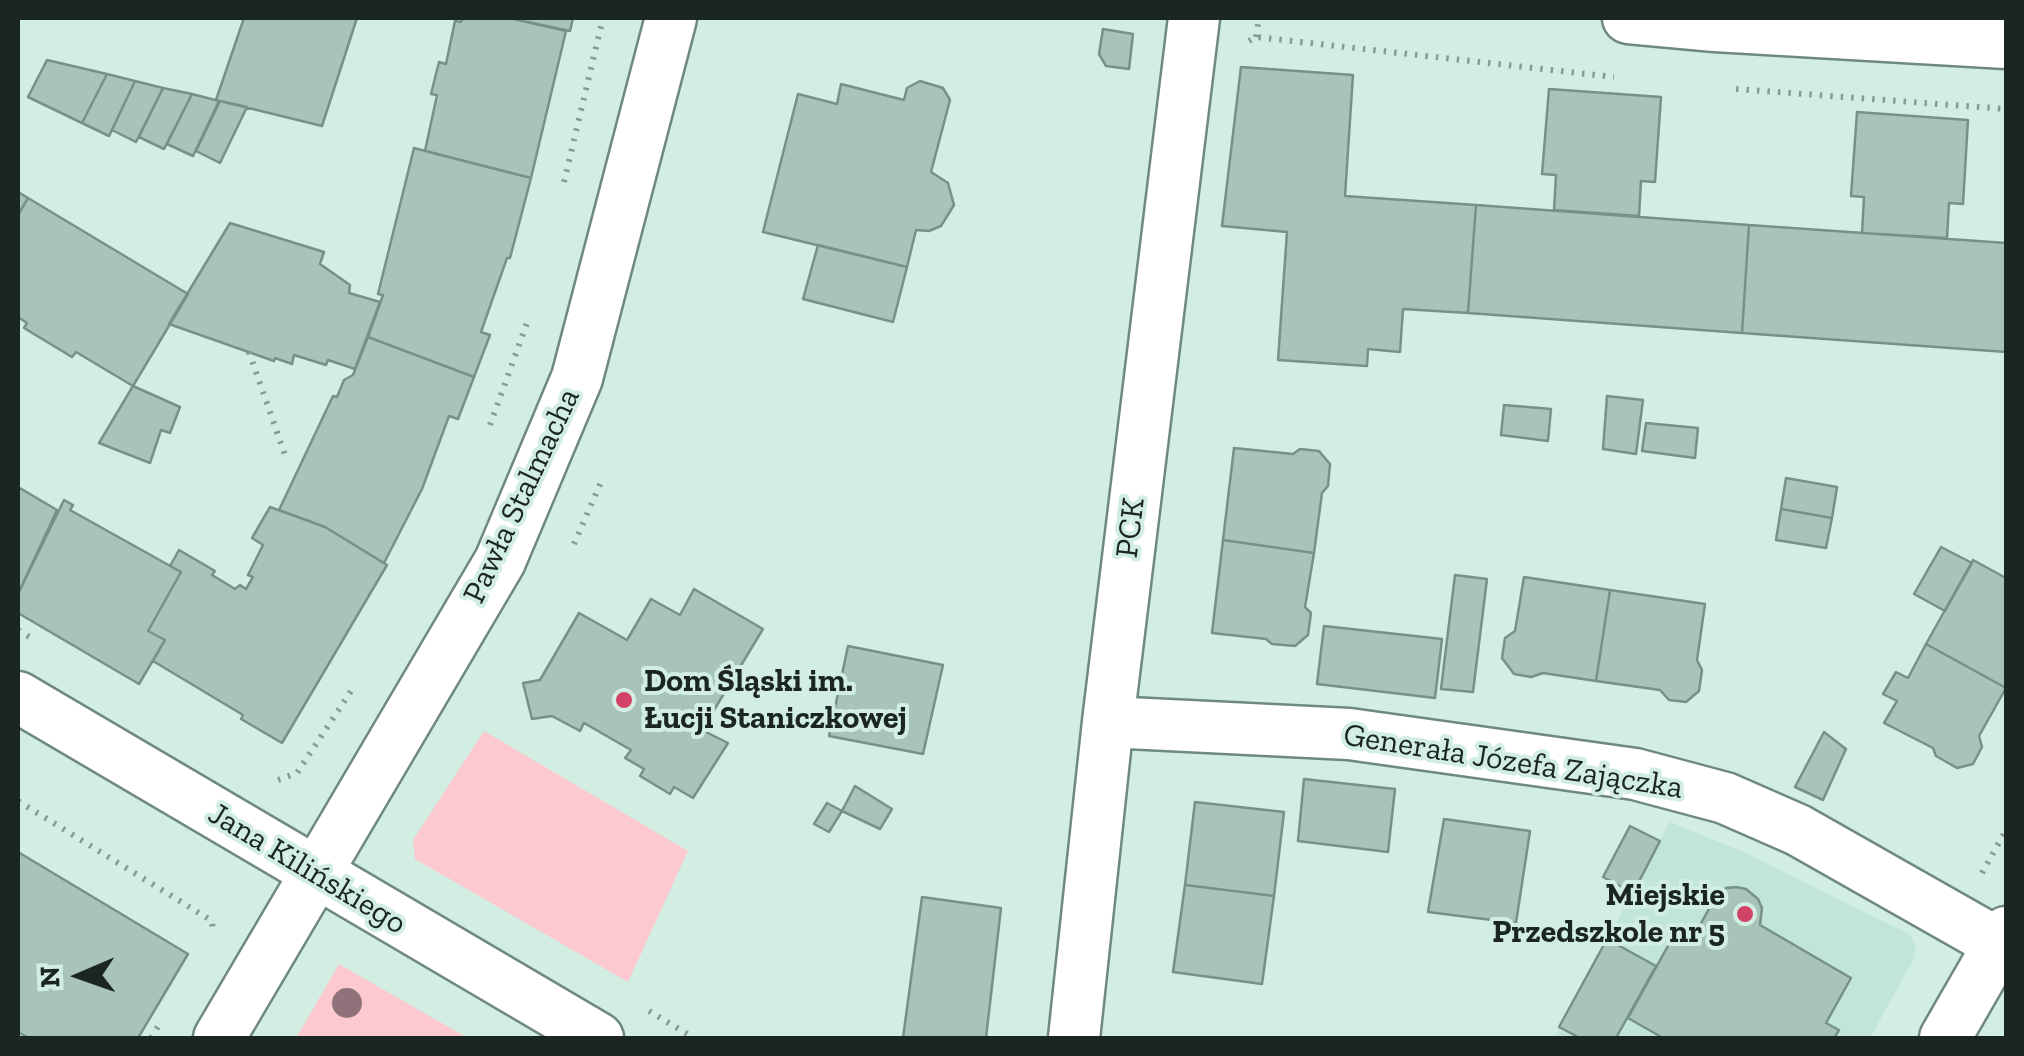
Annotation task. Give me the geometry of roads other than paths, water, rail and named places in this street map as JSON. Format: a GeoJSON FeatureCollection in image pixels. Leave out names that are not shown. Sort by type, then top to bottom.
{"type":"FeatureCollection","features":[{"type":"Feature","properties":{"kind":"street","name":"Pawła Stalmacha"},"geometry":{"type":"LineString","coordinates":[[220,1038],[500,561],[576,378],[671,18]]}},
{"type":"Feature","properties":{"kind":"street","name":"PCK"},"geometry":{"type":"LineString","coordinates":[[1074,1038],[1108,722],[1194,18]]}},
{"type":"Feature","properties":{"kind":"street"},"geometry":{"type":"LineString","coordinates":[[1628,18],[2006,42]]}},
{"type":"Feature","properties":{"kind":"street","name":"Jana Kilińskiego"},"geometry":{"type":"LineString","coordinates":[[18,697],[598,1038]]}},
{"type":"Feature","properties":{"kind":"street","name":"Generała Józefa Zajączka"},"geometry":{"type":"LineString","coordinates":[[1108,722],[1349,734],[1635,774],[1726,798],[1798,830],[2003,938]]}},
{"type":"Feature","properties":{"kind":"street"},"geometry":{"type":"LineString","coordinates":[[1945,1038],[2003,938]]}},
{"type":"Feature","properties":{"kind":"place","name":"Dom Śląski im. Łucji Staniczkowej"},"geometry":{"type":"Point","coordinates":[624,700]}},
{"type":"Feature","properties":{"kind":"place","name":"Miejskie Przedszkole nr 5"},"geometry":{"type":"Point","coordinates":[1745,914]}}]}
